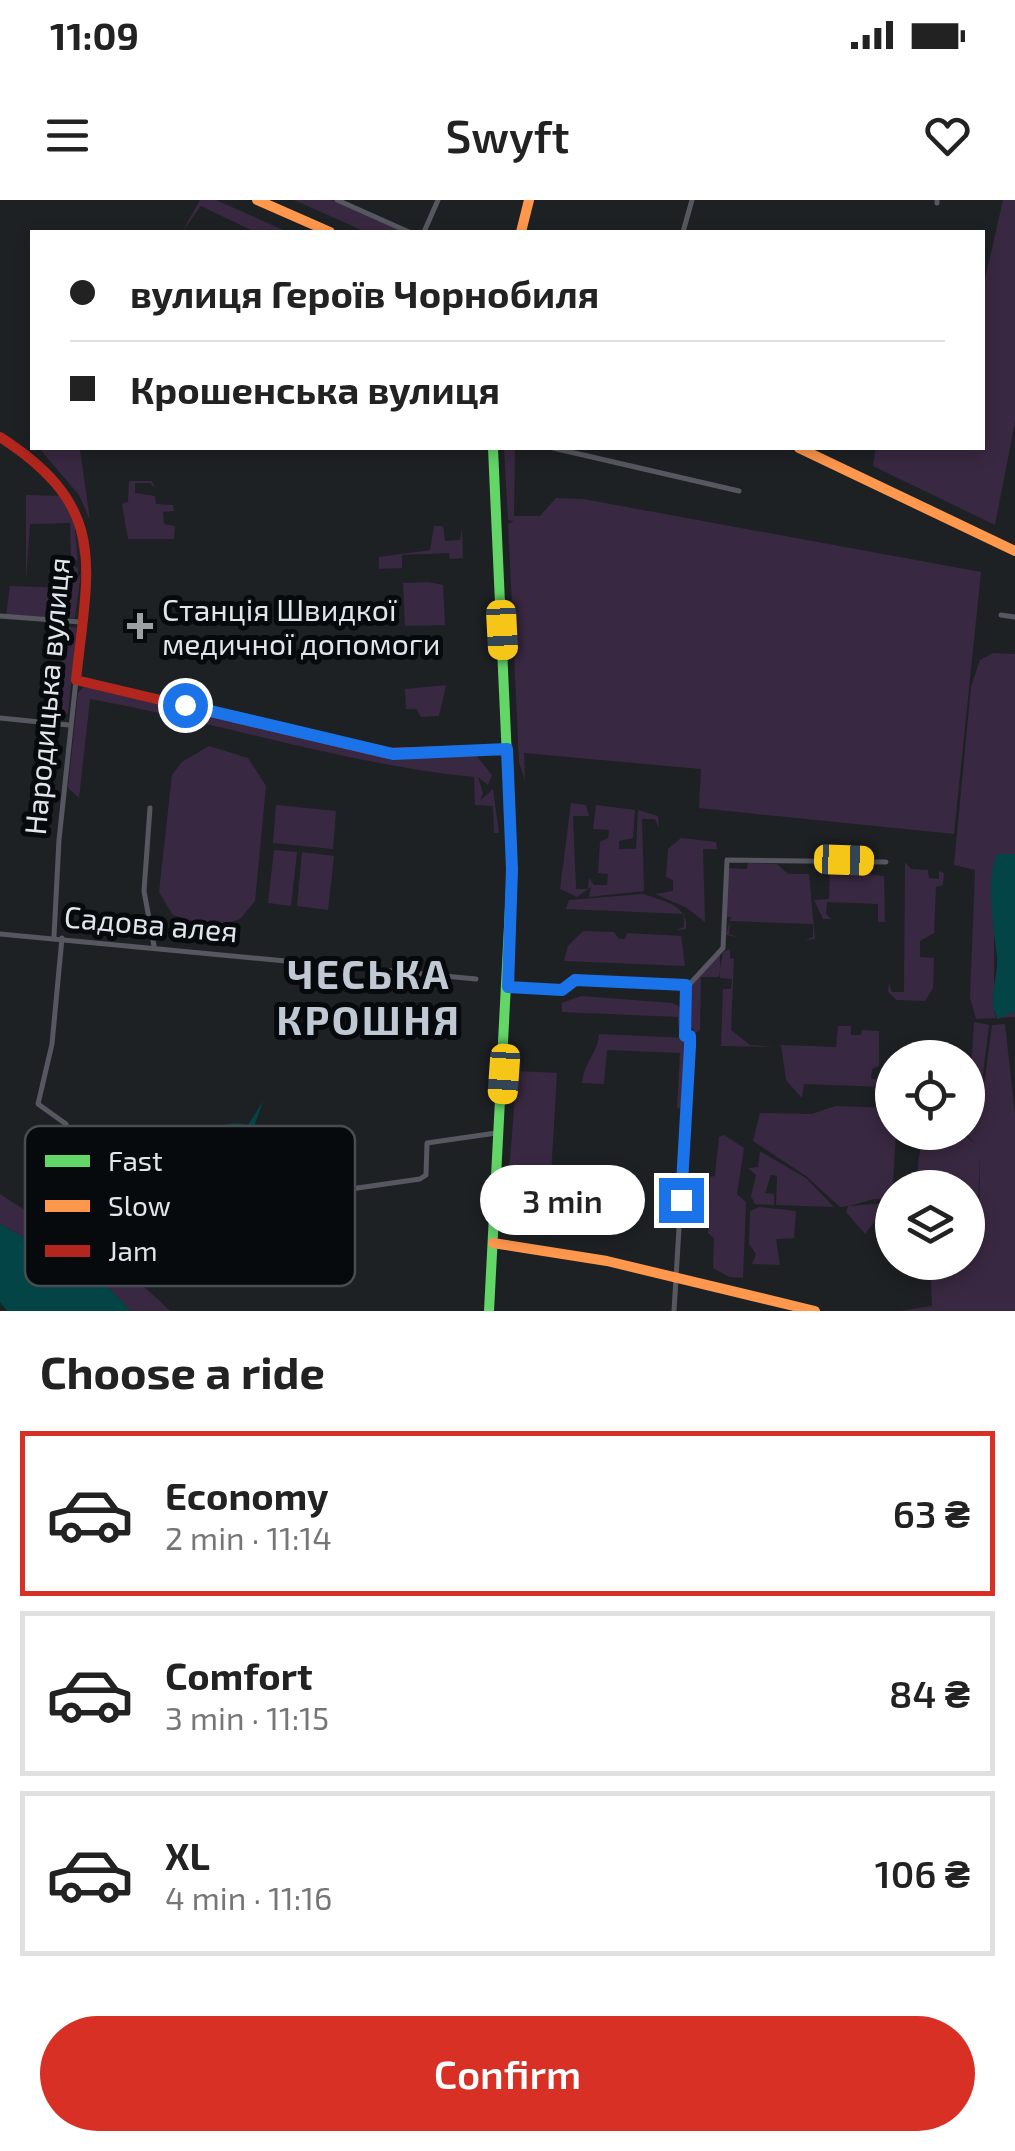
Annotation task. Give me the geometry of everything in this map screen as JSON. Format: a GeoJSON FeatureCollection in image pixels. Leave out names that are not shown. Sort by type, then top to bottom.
{"type":"FeatureCollection","features":[{"type":"Feature","properties":{"kind":"main road"},"geometry":{"type":"LineString","coordinates":[[257,200],[325,230]]}},
{"type":"Feature","properties":{"kind":"main road"},"geometry":{"type":"LineString","coordinates":[[522,230],[529,200]]}},
{"type":"Feature","properties":{"kind":"main road","name":"Народицька вулиця"},"geometry":{"type":"LineString","coordinates":[[0,437],[46,466],[76,504],[84,538],[76,680]]}},
{"type":"Feature","properties":{"kind":"main road"},"geometry":{"type":"LineString","coordinates":[[489,1311],[494,1134],[508,987],[512,869],[494,450]]}},
{"type":"Feature","properties":{"kind":"main road"},"geometry":{"type":"LineString","coordinates":[[804,450],[1015,550]]}},
{"type":"Feature","properties":{"kind":"main road"},"geometry":{"type":"LineString","coordinates":[[76,680],[384,753],[507,749]]}},
{"type":"Feature","properties":{"kind":"main road"},"geometry":{"type":"LineString","coordinates":[[493,1243],[676,1278],[814,1311]]}},
{"type":"Feature","properties":{"kind":"street"},"geometry":{"type":"LineString","coordinates":[[337,200],[404,230]]}},
{"type":"Feature","properties":{"kind":"street"},"geometry":{"type":"LineString","coordinates":[[425,230],[438,200]]}},
{"type":"Feature","properties":{"kind":"street"},"geometry":{"type":"LineString","coordinates":[[684,230],[692,200]]}},
{"type":"Feature","properties":{"kind":"street"},"geometry":{"type":"LineString","coordinates":[[562,450],[740,490]]}},
{"type":"Feature","properties":{"kind":"street"},"geometry":{"type":"LineString","coordinates":[[1002,615],[1015,617]]}},
{"type":"Feature","properties":{"kind":"street"},"geometry":{"type":"LineString","coordinates":[[0,616],[81,622]]}},
{"type":"Feature","properties":{"kind":"street","name":"Народицька вулиця"},"geometry":{"type":"LineString","coordinates":[[54,936],[76,680]]}},
{"type":"Feature","properties":{"kind":"street"},"geometry":{"type":"LineString","coordinates":[[0,718],[70,725]]}},
{"type":"Feature","properties":{"kind":"street"},"geometry":{"type":"LineString","coordinates":[[150,808],[144,891],[154,946]]}},
{"type":"Feature","properties":{"kind":"street"},"geometry":{"type":"LineString","coordinates":[[674,1311],[690,1046],[690,1036],[685,1036],[686,985],[723,948],[727,860],[886,862]]}},
{"type":"Feature","properties":{"kind":"street","name":"Садова алея"},"geometry":{"type":"LineString","coordinates":[[0,934],[54,936],[476,979]]}},
{"type":"Feature","properties":{"kind":"street"},"geometry":{"type":"LineString","coordinates":[[62,938],[52,1044],[38,1104],[66,1124]]}},
{"type":"Feature","properties":{"kind":"street"},"geometry":{"type":"LineString","coordinates":[[508,987],[562,990],[575,980],[686,985]]}},
{"type":"Feature","properties":{"kind":"street"},"geometry":{"type":"LineString","coordinates":[[355,1188],[420,1179],[426,1175],[428,1143],[494,1134]]}},
{"type":"Feature","properties":{"kind":"shaded area"},"geometry":{"type":"Polygon","coordinates":[[[200,200],[216,200],[284,230],[251,230],[201,206],[183,230],[200,200]]]}},
{"type":"Feature","properties":{"kind":"shaded area"},"geometry":{"type":"Polygon","coordinates":[[[294,200],[331,200],[399,230],[362,230],[294,200]]]}},
{"type":"Feature","properties":{"kind":"shaded area"},"geometry":{"type":"Polygon","coordinates":[[[1003,200],[1015,200],[1015,422],[995,525],[873,466],[876,450],[985,450],[985,279],[1003,200]]]}},
{"type":"Feature","properties":{"kind":"shaded area"},"geometry":{"type":"Polygon","coordinates":[[[41,450],[80,450],[90,520],[79,495],[41,450]]]}},
{"type":"Feature","properties":{"kind":"shaded area"},"geometry":{"type":"Polygon","coordinates":[[[504,450],[515,450],[514,516],[540,516],[556,498],[583,499],[981,572],[954,834],[699,808],[701,769],[524,753],[525,781],[519,762],[512,611],[517,610],[512,605],[508,524],[514,521],[508,520],[504,450]]]}},
{"type":"Feature","properties":{"kind":"shaded area"},"geometry":{"type":"Polygon","coordinates":[[[129,481],[152,481],[155,488],[150,483],[135,483],[135,493],[155,496],[156,504],[173,505],[174,511],[163,512],[164,524],[175,526],[174,539],[128,539],[122,504],[128,502],[129,481]]]}},
{"type":"Feature","properties":{"kind":"shaded area"},"geometry":{"type":"Polygon","coordinates":[[[26,495],[66,496],[69,501],[78,529],[81,550],[80,557],[74,518],[78,561],[71,558],[70,523],[30,524],[26,580],[26,495]]]}},
{"type":"Feature","properties":{"kind":"shaded area"},"geometry":{"type":"Polygon","coordinates":[[[434,526],[443,526],[445,541],[460,540],[462,528],[463,558],[450,559],[449,553],[402,555],[402,568],[379,569],[379,557],[430,550],[434,526]]]}},
{"type":"Feature","properties":{"kind":"shaded area"},"geometry":{"type":"Polygon","coordinates":[[[78,568],[78,580],[81,572],[75,618],[6,615],[10,586],[68,588],[69,569],[78,568]]]}},
{"type":"Feature","properties":{"kind":"shaded area"},"geometry":{"type":"Polygon","coordinates":[[[403,583],[443,585],[445,625],[405,626],[403,583]]]}},
{"type":"Feature","properties":{"kind":"shaded area"},"geometry":{"type":"Polygon","coordinates":[[[56,625],[77,628],[68,712],[62,721],[51,720],[65,631],[56,625]]]}},
{"type":"Feature","properties":{"kind":"shaded area"},"geometry":{"type":"Polygon","coordinates":[[[993,653],[1015,654],[1015,878],[994,875],[997,1018],[976,1019],[970,998],[975,870],[954,865],[971,687],[980,660],[993,653]]]}},
{"type":"Feature","properties":{"kind":"shaded area"},"geometry":{"type":"Polygon","coordinates":[[[85,685],[388,758],[474,753],[492,775],[488,785],[478,777],[483,793],[480,801],[493,789],[499,833],[494,833],[493,806],[475,805],[474,777],[377,763],[90,699],[79,798],[68,788],[78,693],[85,685]]]}},
{"type":"Feature","properties":{"kind":"shaded area"},"geometry":{"type":"Polygon","coordinates":[[[446,685],[439,716],[421,717],[416,709],[406,709],[405,689],[446,685]]]}},
{"type":"Feature","properties":{"kind":"shaded area"},"geometry":{"type":"Polygon","coordinates":[[[209,746],[248,758],[266,786],[255,901],[240,919],[215,928],[173,915],[159,892],[172,775],[182,762],[209,746]]]}},
{"type":"Feature","properties":{"kind":"shaded area"},"geometry":{"type":"Polygon","coordinates":[[[571,803],[586,805],[589,816],[573,816],[576,889],[588,889],[589,878],[594,885],[607,885],[608,874],[598,873],[600,842],[608,838],[609,830],[593,829],[596,805],[635,810],[633,838],[619,841],[619,849],[636,849],[638,810],[658,816],[659,828],[655,819],[642,819],[644,891],[589,897],[591,887],[577,897],[560,889],[571,803]]]}},
{"type":"Feature","properties":{"kind":"shaded area"},"geometry":{"type":"Polygon","coordinates":[[[276,805],[336,811],[333,849],[273,843],[276,805]]]}},
{"type":"Feature","properties":{"kind":"shaded area"},"geometry":{"type":"Polygon","coordinates":[[[681,838],[716,842],[717,849],[703,849],[705,922],[687,908],[655,894],[673,891],[673,880],[666,877],[668,849],[681,838]]]}},
{"type":"Feature","properties":{"kind":"shaded area"},"geometry":{"type":"Polygon","coordinates":[[[274,850],[297,852],[291,906],[268,903],[274,850]]]}},
{"type":"Feature","properties":{"kind":"shaded area"},"geometry":{"type":"Polygon","coordinates":[[[302,852],[334,856],[328,910],[297,906],[302,852]]]}},
{"type":"Feature","properties":{"kind":"shaded area"},"geometry":{"type":"Polygon","coordinates":[[[816,862],[871,863],[871,875],[884,876],[885,922],[878,922],[878,904],[827,902],[826,914],[831,919],[823,919],[814,900],[829,899],[830,867],[818,866],[814,873],[816,862]]]}},
{"type":"Feature","properties":{"kind":"shaded area"},"geometry":{"type":"Polygon","coordinates":[[[905,862],[911,869],[928,870],[929,878],[939,879],[939,871],[944,873],[943,885],[936,887],[934,933],[920,941],[920,957],[934,958],[933,988],[925,1001],[897,1000],[888,992],[889,983],[892,992],[904,992],[905,862]]]}},
{"type":"Feature","properties":{"kind":"shaded area"},"geometry":{"type":"Polygon","coordinates":[[[748,863],[777,864],[788,874],[809,874],[815,939],[805,940],[813,937],[813,924],[730,921],[729,934],[738,937],[726,935],[731,917],[726,917],[728,868],[747,869],[748,863]]]}},
{"type":"Feature","properties":{"kind":"shaded area"},"geometry":{"type":"Polygon","coordinates":[[[643,894],[672,905],[683,914],[566,909],[569,900],[643,894]]]}},
{"type":"Feature","properties":{"kind":"shaded area"},"geometry":{"type":"Polygon","coordinates":[[[583,931],[614,932],[619,939],[625,939],[627,933],[681,936],[685,966],[564,961],[568,946],[583,931]]]}},
{"type":"Feature","properties":{"kind":"shaded area"},"geometry":{"type":"Polygon","coordinates":[[[730,949],[730,958],[734,959],[731,1030],[750,1045],[775,1047],[721,1046],[723,989],[731,989],[732,979],[720,978],[720,971],[719,977],[701,977],[700,1030],[693,1035],[694,1029],[687,1028],[688,984],[720,951],[720,969],[723,952],[730,949]]]}},
{"type":"Feature","properties":{"kind":"shaded area"},"geometry":{"type":"Polygon","coordinates":[[[581,996],[672,1003],[682,1008],[678,1028],[678,1017],[562,1012],[562,1003],[581,996]]]}},
{"type":"Feature","properties":{"kind":"shaded area"},"geometry":{"type":"Polygon","coordinates":[[[974,1022],[989,1025],[985,1058],[985,1040],[973,1040],[974,1022]]]}},
{"type":"Feature","properties":{"kind":"shaded area"},"geometry":{"type":"Polygon","coordinates":[[[1005,1024],[1015,1115],[1015,1311],[900,1311],[932,1306],[931,1280],[985,1280],[985,1170],[980,1170],[980,1155],[979,1170],[919,1170],[921,1150],[985,1150],[985,1078],[992,1025],[1005,1024]]]}},
{"type":"Feature","properties":{"kind":"shaded area"},"geometry":{"type":"Polygon","coordinates":[[[838,1026],[851,1026],[851,1035],[861,1035],[862,1030],[879,1031],[871,1079],[875,1079],[875,1087],[804,1084],[801,1097],[786,1080],[781,1045],[836,1047],[838,1026]]]}},
{"type":"Feature","properties":{"kind":"shaded area"},"geometry":{"type":"Polygon","coordinates":[[[599,1034],[688,1038],[684,1109],[677,1108],[680,1053],[607,1050],[604,1084],[582,1083],[599,1034]]]}},
{"type":"Feature","properties":{"kind":"shaded area"},"geometry":{"type":"Polygon","coordinates":[[[517,1071],[557,1073],[551,1175],[509,1172],[517,1071]]]}},
{"type":"Feature","properties":{"kind":"shaded area"},"geometry":{"type":"Polygon","coordinates":[[[836,1106],[875,1107],[875,1150],[895,1150],[894,1170],[875,1170],[875,1199],[849,1206],[875,1204],[875,1221],[865,1234],[846,1212],[848,1206],[840,1207],[806,1176],[753,1141],[760,1113],[812,1114],[836,1106]]]}},
{"type":"Feature","properties":{"kind":"shaded area"},"geometry":{"type":"Polygon","coordinates":[[[724,1135],[744,1148],[737,1194],[746,1202],[743,1278],[729,1277],[713,1268],[714,1238],[708,1233],[710,1177],[715,1176],[719,1137],[724,1135]]]}},
{"type":"Feature","properties":{"kind":"shaded area"},"geometry":{"type":"Polygon","coordinates":[[[760,1151],[806,1178],[834,1207],[776,1205],[777,1176],[771,1175],[765,1193],[774,1194],[774,1205],[755,1204],[751,1196],[756,1175],[748,1168],[758,1167],[760,1151]]]}},
{"type":"Feature","properties":{"kind":"shaded area"},"geometry":{"type":"Polygon","coordinates":[[[0,1194],[25,1209],[25,1238],[0,1224],[0,1194]]]}},
{"type":"Feature","properties":{"kind":"shaded area"},"geometry":{"type":"Polygon","coordinates":[[[759,1207],[796,1211],[794,1238],[776,1239],[780,1265],[752,1264],[756,1254],[749,1244],[750,1211],[759,1207]]]}},
{"type":"Feature","properties":{"kind":"shaded area"},"geometry":{"type":"Polygon","coordinates":[[[107,1286],[142,1286],[170,1311],[131,1311],[107,1286]]]}},
{"type":"Feature","properties":{"kind":"water"},"geometry":{"type":"Polygon","coordinates":[[[997,854],[1015,854],[1015,1011],[998,1019],[993,1004],[997,957],[991,891],[997,854]]]}},
{"type":"Feature","properties":{"kind":"water"},"geometry":{"type":"Polygon","coordinates":[[[263,1101],[254,1126],[220,1126],[248,1125],[263,1101]]]}},
{"type":"Feature","properties":{"kind":"water"},"geometry":{"type":"Polygon","coordinates":[[[0,1224],[25,1238],[25,1286],[107,1286],[131,1311],[7,1311],[0,1302],[0,1224]]]}},
{"type":"Feature","properties":{"kind":"traffic: fast"},"geometry":{"type":"LineString","coordinates":[[489,1311],[512,869],[493,450]]}},
{"type":"Feature","properties":{"kind":"traffic: slow"},"geometry":{"type":"LineString","coordinates":[[257,200],[325,230]]}},
{"type":"Feature","properties":{"kind":"traffic: slow"},"geometry":{"type":"LineString","coordinates":[[522,230],[529,200]]}},
{"type":"Feature","properties":{"kind":"traffic: slow"},"geometry":{"type":"LineString","coordinates":[[803,450],[1015,551]]}},
{"type":"Feature","properties":{"kind":"traffic: slow"},"geometry":{"type":"LineString","coordinates":[[493,1243],[607,1261],[815,1311]]}},
{"type":"Feature","properties":{"kind":"traffic: jam"},"geometry":{"type":"LineString","coordinates":[[0,437],[35,463],[60,489],[76,515],[84,542],[86,571],[76,680],[384,753],[507,749]]}},
{"type":"Feature","properties":{"kind":"place","name":"Станція Швидкої медичної допомоги"},"geometry":{"type":"Point","coordinates":[140,626]}},
{"type":"Feature","properties":{"kind":"district","name":"ЧЕСЬКА КРОШНЯ"},"geometry":{"type":"Point","coordinates":[369,996]}},
{"type":"Feature","properties":{"kind":"route"},"geometry":{"type":"LineString","coordinates":[[185,705],[328,742],[393,754],[507,749],[512,869],[508,987],[562,990],[575,980],[686,985],[685,1036],[690,1036],[690,1046],[681,1200]]}}]}
